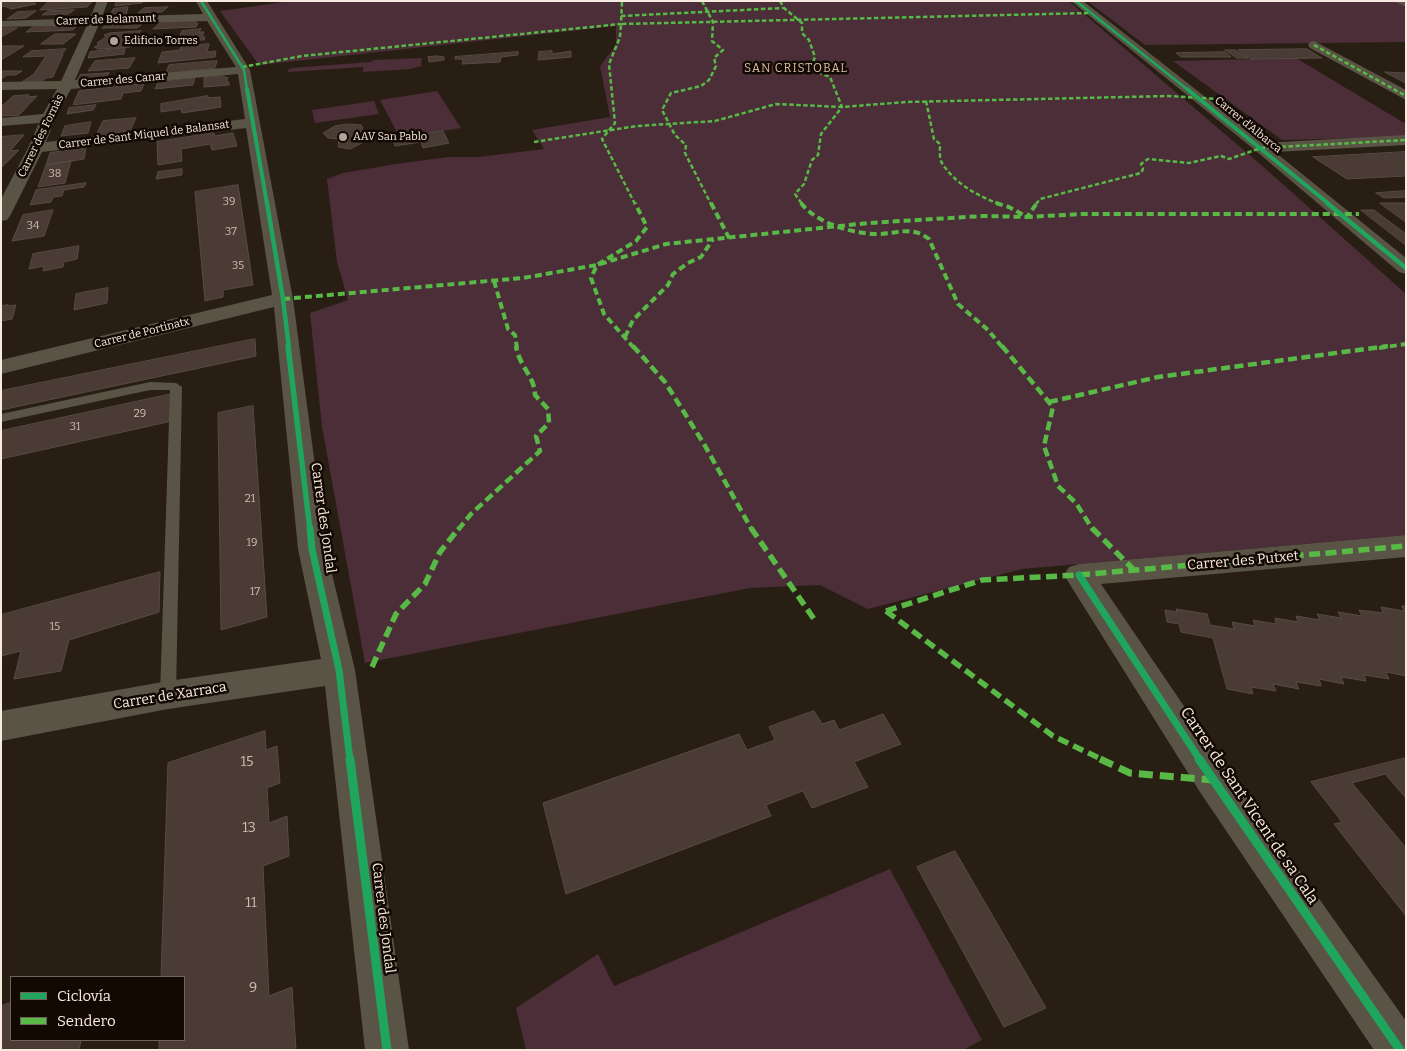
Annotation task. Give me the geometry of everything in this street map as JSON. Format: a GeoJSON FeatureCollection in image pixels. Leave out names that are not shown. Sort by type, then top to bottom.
{"type":"FeatureCollection","features":[{"type":"Feature","properties":{"kind":"street","name":"Carrer des Fornàs"},"geometry":{"type":"LineString","coordinates":[[1,216],[36,148],[48,118],[66,85],[104,1]]}},
{"type":"Feature","properties":{"kind":"street","name":"Carrer des Jondal"},"geometry":{"type":"LineString","coordinates":[[201,1],[244,70],[283,299],[312,549],[339,670],[387,1050]]}},
{"type":"Feature","properties":{"kind":"street","name":"Carrer d'Albarca"},"geometry":{"type":"LineString","coordinates":[[1076,1],[1262,148],[1406,268]]}},
{"type":"Feature","properties":{"kind":"street"},"geometry":{"type":"LineString","coordinates":[[1399,1],[1406,4]]}},
{"type":"Feature","properties":{"kind":"street","name":"Carrer de Belamunt"},"geometry":{"type":"LineString","coordinates":[[1,24],[211,17]]}},
{"type":"Feature","properties":{"kind":"street"},"geometry":{"type":"LineString","coordinates":[[1314,45],[1406,96]]}},
{"type":"Feature","properties":{"kind":"street","name":"Carrer des Canar"},"geometry":{"type":"LineString","coordinates":[[1,86],[66,85],[244,70]]}},
{"type":"Feature","properties":{"kind":"street"},"geometry":{"type":"LineString","coordinates":[[1,122],[48,118]]}},
{"type":"Feature","properties":{"kind":"street","name":"Carrer de Sant Miquel de Balansat"},"geometry":{"type":"LineString","coordinates":[[36,148],[252,123]]}},
{"type":"Feature","properties":{"kind":"street"},"geometry":{"type":"LineString","coordinates":[[1262,148],[1406,140]]}},
{"type":"Feature","properties":{"kind":"street","name":"Carrer de Portinatx"},"geometry":{"type":"LineString","coordinates":[[1,367],[283,299]]}},
{"type":"Feature","properties":{"kind":"street","name":"Carrer des Putxet"},"geometry":{"type":"LineString","coordinates":[[1079,575],[1406,546]]}},
{"type":"Feature","properties":{"kind":"street","name":"Carrer de Sant Vicent de sa Cala"},"geometry":{"type":"LineString","coordinates":[[1079,575],[1213,780],[1400,1050]]}},
{"type":"Feature","properties":{"kind":"street","name":"Carrer de Xarraca"},"geometry":{"type":"LineString","coordinates":[[1,727],[168,695],[339,670]]}},
{"type":"Feature","properties":{"kind":"lane"},"geometry":{"type":"LineString","coordinates":[[1,418],[150,386],[176,387],[168,695]]}},
{"type":"Feature","properties":{"kind":"shaded area"},"geometry":{"type":"Polygon","coordinates":[[[291,1],[1069,1],[1267,170],[1406,294],[1406,535],[1022,569],[868,609],[820,585],[750,588],[365,663],[322,427],[310,313],[348,300],[337,262],[327,179],[343,173],[396,164],[448,157],[479,157],[544,149],[532,130],[610,117],[600,66],[616,45],[616,26],[259,65],[220,11],[291,1]]]}},
{"type":"Feature","properties":{"kind":"shaded area"},"geometry":{"type":"Polygon","coordinates":[[[1087,1],[1406,1],[1406,42],[1145,45],[1087,1]]]}},
{"type":"Feature","properties":{"kind":"shaded area"},"geometry":{"type":"Polygon","coordinates":[[[422,58],[421,66],[411,69],[363,72],[363,67],[288,72],[292,68],[371,62],[374,60],[422,58]]]}},
{"type":"Feature","properties":{"kind":"shaded area"},"geometry":{"type":"Polygon","coordinates":[[[1296,58],[1406,124],[1406,137],[1282,140],[1173,61],[1296,58]]]}},
{"type":"Feature","properties":{"kind":"shaded area"},"geometry":{"type":"Polygon","coordinates":[[[437,91],[461,128],[400,138],[380,100],[437,91]]]}},
{"type":"Feature","properties":{"kind":"shaded area"},"geometry":{"type":"Polygon","coordinates":[[[374,101],[379,114],[315,123],[312,110],[374,101]]]}},
{"type":"Feature","properties":{"kind":"shaded area"},"geometry":{"type":"Polygon","coordinates":[[[890,869],[982,1040],[963,1050],[526,1050],[516,1008],[598,954],[614,986],[890,869]]]}},
{"type":"Feature","properties":{"kind":"building"},"geometry":{"type":"Polygon","coordinates":[[[1,1],[35,1],[33,2],[36,4],[11,9],[1,6],[1,1]]]}},
{"type":"Feature","properties":{"kind":"building"},"geometry":{"type":"Polygon","coordinates":[[[49,1],[93,1],[87,7],[40,10],[49,1]]]}},
{"type":"Feature","properties":{"kind":"building"},"geometry":{"type":"Polygon","coordinates":[[[117,1],[143,1],[142,3],[115,6],[117,1]]]}},
{"type":"Feature","properties":{"kind":"building"},"geometry":{"type":"Polygon","coordinates":[[[128,7],[126,15],[110,16],[113,9],[128,7]]]}},
{"type":"Feature","properties":{"kind":"building"},"geometry":{"type":"Polygon","coordinates":[[[168,7],[162,12],[138,13],[144,8],[168,7]]]}},
{"type":"Feature","properties":{"kind":"building"},"geometry":{"type":"Polygon","coordinates":[[[74,10],[68,14],[42,15],[48,11],[74,10]]]}},
{"type":"Feature","properties":{"kind":"building"},"geometry":{"type":"Polygon","coordinates":[[[36,11],[26,18],[7,19],[17,12],[36,11]]]}},
{"type":"Feature","properties":{"kind":"building"},"geometry":{"type":"Polygon","coordinates":[[[197,20],[194,23],[198,23],[196,27],[153,29],[162,21],[197,20]]]}},
{"type":"Feature","properties":{"kind":"building"},"geometry":{"type":"Polygon","coordinates":[[[145,22],[137,28],[102,28],[107,25],[145,22]]]}},
{"type":"Feature","properties":{"kind":"building"},"geometry":{"type":"Polygon","coordinates":[[[56,25],[54,26],[78,25],[73,30],[26,32],[34,26],[56,25]]]}},
{"type":"Feature","properties":{"kind":"building"},"geometry":{"type":"Polygon","coordinates":[[[1,28],[17,28],[1,37],[1,28]]]}},
{"type":"Feature","properties":{"kind":"building"},"geometry":{"type":"Polygon","coordinates":[[[201,29],[199,32],[204,32],[202,37],[205,37],[204,40],[176,44],[182,31],[201,29]]]}},
{"type":"Feature","properties":{"kind":"building","name":"Edificio Torres"},"geometry":{"type":"Polygon","coordinates":[[[141,31],[128,44],[132,44],[130,47],[98,49],[94,47],[99,45],[97,43],[106,37],[104,35],[141,31]]]}},
{"type":"Feature","properties":{"kind":"building"},"geometry":{"type":"Polygon","coordinates":[[[55,34],[76,34],[63,44],[41,44],[55,34]]]}},
{"type":"Feature","properties":{"kind":"building"},"geometry":{"type":"Polygon","coordinates":[[[209,44],[207,52],[216,51],[215,57],[158,63],[162,52],[180,50],[181,47],[209,44]]]}},
{"type":"Feature","properties":{"kind":"building"},"geometry":{"type":"Polygon","coordinates":[[[1,46],[24,46],[1,60],[1,46]]]}},
{"type":"Feature","properties":{"kind":"building"},"geometry":{"type":"Polygon","coordinates":[[[125,48],[124,54],[88,58],[90,52],[125,48]]]}},
{"type":"Feature","properties":{"kind":"building"},"geometry":{"type":"Polygon","coordinates":[[[66,49],[61,55],[63,54],[53,77],[46,78],[41,82],[22,82],[34,74],[46,56],[23,57],[31,51],[66,49]]]}},
{"type":"Feature","properties":{"kind":"building"},"geometry":{"type":"Polygon","coordinates":[[[1307,49],[1322,58],[1251,59],[1238,50],[1307,49]]]}},
{"type":"Feature","properties":{"kind":"building"},"geometry":{"type":"Polygon","coordinates":[[[1225,50],[1235,50],[1248,58],[1237,58],[1225,50]]]}},
{"type":"Feature","properties":{"kind":"building"},"geometry":{"type":"Polygon","coordinates":[[[552,51],[552,54],[571,51],[571,57],[538,60],[539,52],[552,51]]]}},
{"type":"Feature","properties":{"kind":"building"},"geometry":{"type":"Polygon","coordinates":[[[518,52],[518,55],[501,57],[500,62],[462,64],[463,59],[455,59],[455,57],[518,52]]]}},
{"type":"Feature","properties":{"kind":"building"},"geometry":{"type":"Polygon","coordinates":[[[1225,52],[1231,57],[1181,57],[1176,53],[1225,52]]]}},
{"type":"Feature","properties":{"kind":"building"},"geometry":{"type":"Polygon","coordinates":[[[428,57],[444,57],[444,60],[429,62],[428,57]]]}},
{"type":"Feature","properties":{"kind":"building"},"geometry":{"type":"Polygon","coordinates":[[[135,58],[129,68],[88,71],[95,61],[135,58]]]}},
{"type":"Feature","properties":{"kind":"building"},"geometry":{"type":"Polygon","coordinates":[[[217,61],[215,68],[165,74],[169,65],[217,61]]]}},
{"type":"Feature","properties":{"kind":"building"},"geometry":{"type":"Polygon","coordinates":[[[1,71],[22,71],[16,75],[7,75],[1,79],[1,71]]]}},
{"type":"Feature","properties":{"kind":"building"},"geometry":{"type":"Polygon","coordinates":[[[1385,72],[1406,73],[1406,83],[1385,72]]]}},
{"type":"Feature","properties":{"kind":"building"},"geometry":{"type":"Polygon","coordinates":[[[109,73],[105,78],[77,81],[80,75],[109,73]]]}},
{"type":"Feature","properties":{"kind":"building"},"geometry":{"type":"Polygon","coordinates":[[[223,76],[228,78],[226,82],[229,82],[229,85],[204,87],[204,78],[223,76]]]}},
{"type":"Feature","properties":{"kind":"building"},"geometry":{"type":"Polygon","coordinates":[[[195,78],[193,85],[155,89],[158,82],[195,78]]]}},
{"type":"Feature","properties":{"kind":"building"},"geometry":{"type":"Polygon","coordinates":[[[144,84],[141,91],[123,93],[121,99],[73,105],[79,91],[144,84]]]}},
{"type":"Feature","properties":{"kind":"building"},"geometry":{"type":"Polygon","coordinates":[[[29,95],[27,97],[37,96],[19,115],[1,116],[1,107],[13,96],[29,95]]]}},
{"type":"Feature","properties":{"kind":"building"},"geometry":{"type":"Polygon","coordinates":[[[208,96],[208,98],[220,97],[221,107],[182,113],[181,109],[161,112],[161,104],[208,96]]]}},
{"type":"Feature","properties":{"kind":"building"},"geometry":{"type":"Polygon","coordinates":[[[96,105],[93,110],[67,114],[69,108],[96,105]]]}},
{"type":"Feature","properties":{"kind":"building"},"geometry":{"type":"Polygon","coordinates":[[[136,118],[130,131],[96,135],[103,121],[136,118]]]}},
{"type":"Feature","properties":{"kind":"building"},"geometry":{"type":"Polygon","coordinates":[[[91,122],[88,133],[61,136],[65,126],[91,122]]]}},
{"type":"Feature","properties":{"kind":"building","name":"AAV San Pablo"},"geometry":{"type":"Polygon","coordinates":[[[361,125],[363,128],[358,135],[362,143],[350,149],[338,147],[339,139],[328,138],[323,133],[335,126],[361,125]]]}},
{"type":"Feature","properties":{"kind":"building"},"geometry":{"type":"Polygon","coordinates":[[[443,131],[449,143],[423,148],[421,142],[395,146],[393,140],[443,131]]]}},
{"type":"Feature","properties":{"kind":"building"},"geometry":{"type":"Polygon","coordinates":[[[214,133],[215,136],[233,133],[237,146],[212,150],[210,144],[181,149],[182,161],[158,165],[157,142],[214,133]]]}},
{"type":"Feature","properties":{"kind":"building"},"geometry":{"type":"Polygon","coordinates":[[[24,135],[10,151],[19,150],[1,168],[1,137],[24,135]]]}},
{"type":"Feature","properties":{"kind":"building"},"geometry":{"type":"Polygon","coordinates":[[[86,148],[84,159],[46,165],[50,153],[86,148]]]}},
{"type":"Feature","properties":{"kind":"building"},"geometry":{"type":"Polygon","coordinates":[[[1406,152],[1406,176],[1347,179],[1313,157],[1406,152]]]}},
{"type":"Feature","properties":{"kind":"building"},"geometry":{"type":"Polygon","coordinates":[[[71,161],[65,183],[38,187],[46,165],[71,161]]]}},
{"type":"Feature","properties":{"kind":"building"},"geometry":{"type":"Polygon","coordinates":[[[182,169],[182,175],[156,179],[158,172],[182,169]]]}},
{"type":"Feature","properties":{"kind":"building"},"geometry":{"type":"Polygon","coordinates":[[[86,183],[84,187],[64,190],[62,196],[53,197],[51,202],[30,205],[36,190],[86,183]]]}},
{"type":"Feature","properties":{"kind":"building"},"geometry":{"type":"Polygon","coordinates":[[[238,185],[253,285],[223,290],[223,297],[205,301],[195,192],[238,185]]]}},
{"type":"Feature","properties":{"kind":"building"},"geometry":{"type":"Polygon","coordinates":[[[1406,191],[1406,197],[1384,198],[1376,193],[1406,191]]]}},
{"type":"Feature","properties":{"kind":"building"},"geometry":{"type":"Polygon","coordinates":[[[1380,203],[1406,203],[1406,222],[1380,203]]]}},
{"type":"Feature","properties":{"kind":"building"},"geometry":{"type":"Polygon","coordinates":[[[53,210],[44,236],[12,241],[23,215],[53,210]]]}},
{"type":"Feature","properties":{"kind":"building"},"geometry":{"type":"Polygon","coordinates":[[[1361,210],[1374,210],[1406,234],[1406,245],[1361,210]]]}},
{"type":"Feature","properties":{"kind":"building"},"geometry":{"type":"Polygon","coordinates":[[[79,246],[77,259],[64,262],[63,267],[43,271],[44,266],[29,269],[33,254],[79,246]]]}},
{"type":"Feature","properties":{"kind":"building"},"geometry":{"type":"Polygon","coordinates":[[[108,288],[107,303],[74,310],[76,294],[108,288]]]}},
{"type":"Feature","properties":{"kind":"building"},"geometry":{"type":"Polygon","coordinates":[[[16,305],[12,319],[1,321],[1,306],[16,305]]]}},
{"type":"Feature","properties":{"kind":"building"},"geometry":{"type":"Polygon","coordinates":[[[255,339],[256,356],[1,410],[1,391],[255,339]]]}},
{"type":"Feature","properties":{"kind":"building"},"geometry":{"type":"Polygon","coordinates":[[[172,394],[172,421],[1,459],[1,431],[172,394]]]}},
{"type":"Feature","properties":{"kind":"building"},"geometry":{"type":"Polygon","coordinates":[[[253,406],[267,617],[221,630],[218,413],[253,406]]]}},
{"type":"Feature","properties":{"kind":"building"},"geometry":{"type":"Polygon","coordinates":[[[160,572],[159,612],[69,640],[61,671],[14,679],[21,651],[1,656],[1,615],[160,572]]]}},
{"type":"Feature","properties":{"kind":"building"},"geometry":{"type":"Polygon","coordinates":[[[1402,606],[1406,606],[1406,676],[1386,672],[1389,679],[1364,675],[1366,681],[1341,677],[1344,684],[1319,679],[1321,686],[1296,682],[1299,689],[1273,684],[1276,691],[1251,687],[1253,694],[1227,689],[1213,638],[1181,632],[1179,624],[1167,622],[1165,610],[1177,612],[1176,609],[1207,614],[1210,625],[1234,629],[1232,622],[1255,626],[1253,620],[1276,624],[1275,618],[1298,622],[1296,616],[1320,620],[1317,614],[1341,618],[1338,612],[1362,616],[1359,610],[1383,613],[1381,607],[1404,611],[1402,606]]]}},
{"type":"Feature","properties":{"kind":"building"},"geometry":{"type":"Polygon","coordinates":[[[814,711],[822,724],[834,720],[839,730],[883,714],[901,744],[854,762],[868,787],[812,808],[803,791],[766,805],[771,816],[566,894],[543,803],[739,734],[747,750],[775,740],[769,727],[814,711]]]}},
{"type":"Feature","properties":{"kind":"building"},"geometry":{"type":"Polygon","coordinates":[[[265,731],[266,750],[277,746],[280,783],[267,788],[269,823],[287,816],[289,856],[263,866],[269,996],[292,987],[296,1050],[159,1050],[159,1041],[185,1041],[185,976],[161,976],[168,763],[265,731]]]}},
{"type":"Feature","properties":{"kind":"building"},"geometry":{"type":"Polygon","coordinates":[[[1406,758],[1406,798],[1385,774],[1352,783],[1406,848],[1406,916],[1334,824],[1342,822],[1311,782],[1406,758]]]}},
{"type":"Feature","properties":{"kind":"building"},"geometry":{"type":"Polygon","coordinates":[[[955,851],[1046,1008],[1004,1027],[917,867],[955,851]]]}},
{"type":"Feature","properties":{"kind":"building"},"geometry":{"type":"Polygon","coordinates":[[[10,1003],[10,1041],[81,1041],[79,1050],[1,1050],[1,1006],[10,1003]]]}},
{"type":"Feature","properties":{"kind":"marked path"},"geometry":{"type":"LineString","coordinates":[[242,67],[302,56],[621,24],[622,1]]}},
{"type":"Feature","properties":{"kind":"marked path"},"geometry":{"type":"LineString","coordinates":[[702,1],[713,22],[712,41],[723,50],[714,58],[716,66],[706,84],[691,90],[671,93],[662,110],[675,135],[686,145],[685,153],[729,238]]}},
{"type":"Feature","properties":{"kind":"marked path"},"geometry":{"type":"LineString","coordinates":[[780,1],[784,8],[802,23],[802,33],[809,40],[815,57],[810,69],[830,77],[842,107],[821,134],[818,155],[812,160],[804,184],[795,194],[805,208],[825,221],[861,233],[878,234],[910,231],[920,232],[929,239],[958,304],[988,330],[1053,407],[1044,446],[1058,486],[1076,503],[1095,533],[1134,570]]}},
{"type":"Feature","properties":{"kind":"marked path"},"geometry":{"type":"LineString","coordinates":[[621,16],[783,8]]}},
{"type":"Feature","properties":{"kind":"marked path"},"geometry":{"type":"LineString","coordinates":[[814,619],[745,520],[704,444],[665,382],[604,314],[591,278],[597,265],[636,241],[647,227],[602,139],[615,123],[609,64],[620,37],[621,24],[1090,13]]}},
{"type":"Feature","properties":{"kind":"marked path"},"geometry":{"type":"LineString","coordinates":[[1314,45],[1406,96]]}},
{"type":"Feature","properties":{"kind":"marked path"},"geometry":{"type":"LineString","coordinates":[[534,142],[637,126],[715,121],[776,104],[842,107],[906,102],[1168,96],[1218,99]]}},
{"type":"Feature","properties":{"kind":"marked path"},"geometry":{"type":"LineString","coordinates":[[926,101],[934,139],[940,144],[941,162],[953,176],[982,198],[1009,207],[1027,217],[1082,214],[1359,214]]}},
{"type":"Feature","properties":{"kind":"marked path"},"geometry":{"type":"LineString","coordinates":[[283,299],[523,278],[597,265],[666,244],[869,223],[983,216],[1027,217],[1040,199],[1141,173],[1143,169],[1141,164],[1148,159],[1189,163],[1221,156],[1229,159],[1261,148],[1406,140]]}},
{"type":"Feature","properties":{"kind":"marked path"},"geometry":{"type":"LineString","coordinates":[[625,337],[633,320],[668,285],[673,274],[688,263],[701,257],[713,239]]}},
{"type":"Feature","properties":{"kind":"marked path"},"geometry":{"type":"LineString","coordinates":[[372,667],[396,614],[425,584],[440,552],[471,514],[540,451],[536,436],[549,423],[548,409],[535,395],[535,386],[518,358],[515,335],[508,329],[494,281]]}},
{"type":"Feature","properties":{"kind":"marked path"},"geometry":{"type":"LineString","coordinates":[[1049,402],[1158,377],[1406,344]]}},
{"type":"Feature","properties":{"kind":"marked path"},"geometry":{"type":"LineString","coordinates":[[886,611],[982,580],[1079,575],[1406,546]]}},
{"type":"Feature","properties":{"kind":"marked path"},"geometry":{"type":"LineString","coordinates":[[886,611],[1053,736],[1130,773],[1213,780]]}},
{"type":"Feature","properties":{"kind":"cycle path"},"geometry":{"type":"LineString","coordinates":[[201,1],[244,70],[283,299],[312,549],[339,670],[387,1050]]}},
{"type":"Feature","properties":{"kind":"cycle path"},"geometry":{"type":"LineString","coordinates":[[1076,1],[1261,148],[1406,268]]}},
{"type":"Feature","properties":{"kind":"cycle path"},"geometry":{"type":"LineString","coordinates":[[1079,575],[1213,780],[1400,1050]]}},
{"type":"Feature","properties":{"kind":"place","name":"Edificio Torres"},"geometry":{"type":"Point","coordinates":[114,41]}},
{"type":"Feature","properties":{"kind":"place","name":"AAV San Pablo"},"geometry":{"type":"Point","coordinates":[343,137]}},
{"type":"Feature","properties":{"kind":"district","name":"SAN CRISTOBAL"},"geometry":{"type":"Point","coordinates":[796,69]}}]}
